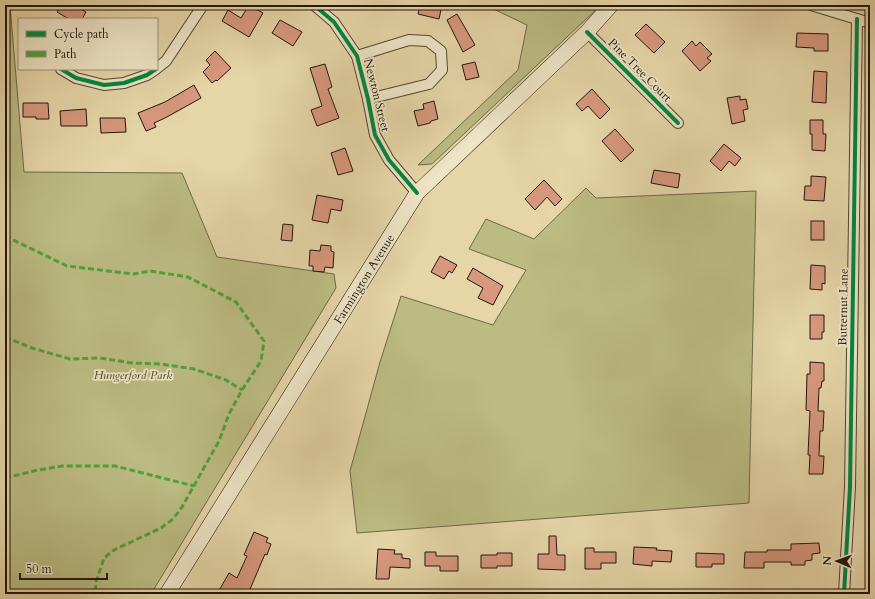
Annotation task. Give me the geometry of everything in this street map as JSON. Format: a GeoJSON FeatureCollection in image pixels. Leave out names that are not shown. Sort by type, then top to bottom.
{"type":"FeatureCollection","features":[{"type":"Feature","properties":{"kind":"main road","name":"Farmington Avenue"},"geometry":{"type":"LineString","coordinates":[[167,594],[417,193],[587,32],[611,5]]}},
{"type":"Feature","properties":{"kind":"street"},"geometry":{"type":"LineString","coordinates":[[158,67],[166,61],[203,5]]}},
{"type":"Feature","properties":{"kind":"street","name":"Newton Street"},"geometry":{"type":"LineString","coordinates":[[314,5],[334,22],[357,56],[375,135],[389,160],[417,193]]}},
{"type":"Feature","properties":{"kind":"street"},"geometry":{"type":"LineString","coordinates":[[812,5],[870,23]]}},
{"type":"Feature","properties":{"kind":"street","name":"Butternut Lane"},"geometry":{"type":"LineString","coordinates":[[844,594],[850,465],[856,19]]}},
{"type":"Feature","properties":{"kind":"street","name":"Pine Tree Court"},"geometry":{"type":"LineString","coordinates":[[587,32],[678,123]]}},
{"type":"Feature","properties":{"kind":"street","name":"Newton Street"},"geometry":{"type":"LineString","coordinates":[[357,56],[409,40],[428,41],[441,50],[442,70],[429,84],[368,99]]}},
{"type":"Feature","properties":{"kind":"street"},"geometry":{"type":"LineString","coordinates":[[64,70],[76,78],[104,85],[124,83],[147,75],[153,70]]}},
{"type":"Feature","properties":{"kind":"green space","name":"Hungerford Park"},"geometry":{"type":"Polygon","coordinates":[[[5,5],[10,5],[24,172],[182,173],[217,257],[334,274],[336,288],[151,594],[5,594],[5,5]]]}},
{"type":"Feature","properties":{"kind":"green space"},"geometry":{"type":"Polygon","coordinates":[[[485,5],[601,5],[432,164],[418,165],[518,70],[527,25],[485,5]]]}},
{"type":"Feature","properties":{"kind":"green space"},"geometry":{"type":"Polygon","coordinates":[[[586,188],[596,198],[756,191],[749,503],[357,533],[350,471],[380,362],[401,296],[493,325],[526,270],[469,249],[486,219],[534,239],[586,188]]]}},
{"type":"Feature","properties":{"kind":"building"},"geometry":{"type":"Polygon","coordinates":[[[61,5],[75,5],[86,12],[83,18],[67,18],[57,12],[61,5]]]}},
{"type":"Feature","properties":{"kind":"building"},"geometry":{"type":"Polygon","coordinates":[[[249,5],[263,13],[249,37],[222,21],[228,10],[241,18],[249,5]]]}},
{"type":"Feature","properties":{"kind":"building"},"geometry":{"type":"Polygon","coordinates":[[[420,5],[442,5],[439,19],[418,14],[420,5]]]}},
{"type":"Feature","properties":{"kind":"building"},"geometry":{"type":"Polygon","coordinates":[[[457,14],[475,45],[463,52],[447,20],[457,14]]]}},
{"type":"Feature","properties":{"kind":"building"},"geometry":{"type":"Polygon","coordinates":[[[280,20],[302,32],[293,46],[272,33],[280,20]]]}},
{"type":"Feature","properties":{"kind":"building"},"geometry":{"type":"Polygon","coordinates":[[[646,24],[665,42],[654,53],[635,35],[646,24]]]}},
{"type":"Feature","properties":{"kind":"building"},"geometry":{"type":"Polygon","coordinates":[[[797,33],[828,34],[828,51],[814,51],[814,48],[796,47],[797,33]]]}},
{"type":"Feature","properties":{"kind":"building"},"geometry":{"type":"Polygon","coordinates":[[[692,41],[696,46],[700,42],[712,54],[707,58],[711,61],[700,71],[682,51],[692,41]]]}},
{"type":"Feature","properties":{"kind":"building"},"geometry":{"type":"Polygon","coordinates":[[[215,51],[231,68],[217,81],[216,80],[212,83],[203,72],[210,65],[206,60],[215,51]]]}},
{"type":"Feature","properties":{"kind":"building"},"geometry":{"type":"Polygon","coordinates":[[[475,62],[479,77],[466,80],[462,65],[475,62]]]}},
{"type":"Feature","properties":{"kind":"building"},"geometry":{"type":"Polygon","coordinates":[[[325,64],[332,87],[328,89],[339,118],[317,126],[311,110],[322,106],[310,68],[325,64]]]}},
{"type":"Feature","properties":{"kind":"building"},"geometry":{"type":"Polygon","coordinates":[[[814,71],[827,72],[826,103],[812,102],[814,71]]]}},
{"type":"Feature","properties":{"kind":"building"},"geometry":{"type":"Polygon","coordinates":[[[194,85],[201,98],[154,123],[156,127],[146,131],[138,113],[165,102],[194,85]]]}},
{"type":"Feature","properties":{"kind":"building"},"geometry":{"type":"Polygon","coordinates":[[[592,89],[610,109],[600,119],[588,106],[582,111],[576,104],[592,89]]]}},
{"type":"Feature","properties":{"kind":"building"},"geometry":{"type":"Polygon","coordinates":[[[740,96],[740,100],[746,99],[748,109],[743,110],[745,121],[732,124],[727,98],[740,96]]]}},
{"type":"Feature","properties":{"kind":"building"},"geometry":{"type":"Polygon","coordinates":[[[434,101],[438,119],[418,126],[414,111],[424,109],[423,104],[434,101]]]}},
{"type":"Feature","properties":{"kind":"building"},"geometry":{"type":"Polygon","coordinates":[[[23,103],[48,103],[49,119],[23,117],[23,103]]]}},
{"type":"Feature","properties":{"kind":"building"},"geometry":{"type":"Polygon","coordinates":[[[86,109],[87,126],[61,126],[60,111],[86,109]]]}},
{"type":"Feature","properties":{"kind":"building"},"geometry":{"type":"Polygon","coordinates":[[[100,118],[125,118],[126,132],[101,133],[100,118]]]}},
{"type":"Feature","properties":{"kind":"building"},"geometry":{"type":"Polygon","coordinates":[[[810,120],[823,120],[823,134],[826,134],[825,151],[812,150],[810,120]]]}},
{"type":"Feature","properties":{"kind":"building"},"geometry":{"type":"Polygon","coordinates":[[[615,129],[634,150],[621,162],[602,141],[615,129]]]}},
{"type":"Feature","properties":{"kind":"building"},"geometry":{"type":"Polygon","coordinates":[[[724,144],[741,158],[735,166],[729,161],[721,171],[710,161],[724,144]]]}},
{"type":"Feature","properties":{"kind":"building"},"geometry":{"type":"Polygon","coordinates":[[[345,148],[353,171],[338,175],[331,153],[345,148]]]}},
{"type":"Feature","properties":{"kind":"building"},"geometry":{"type":"Polygon","coordinates":[[[654,170],[680,174],[678,188],[651,183],[654,170]]]}},
{"type":"Feature","properties":{"kind":"building"},"geometry":{"type":"Polygon","coordinates":[[[811,176],[826,177],[824,201],[804,200],[805,186],[811,186],[811,176]]]}},
{"type":"Feature","properties":{"kind":"building"},"geometry":{"type":"Polygon","coordinates":[[[544,180],[562,199],[555,206],[547,197],[535,210],[525,199],[544,180]]]}},
{"type":"Feature","properties":{"kind":"building"},"geometry":{"type":"Polygon","coordinates":[[[317,195],[343,200],[341,211],[331,209],[328,223],[312,220],[317,195]]]}},
{"type":"Feature","properties":{"kind":"building"},"geometry":{"type":"Polygon","coordinates":[[[811,221],[824,221],[824,240],[811,240],[811,221]]]}},
{"type":"Feature","properties":{"kind":"building"},"geometry":{"type":"Polygon","coordinates":[[[283,224],[293,225],[292,241],[281,240],[283,224]]]}},
{"type":"Feature","properties":{"kind":"building"},"geometry":{"type":"Polygon","coordinates":[[[321,245],[331,246],[331,251],[334,252],[333,268],[325,267],[324,272],[313,271],[313,266],[309,266],[310,250],[320,251],[321,245]]]}},
{"type":"Feature","properties":{"kind":"building"},"geometry":{"type":"Polygon","coordinates":[[[440,256],[457,265],[452,273],[449,271],[444,279],[431,272],[440,256]]]}},
{"type":"Feature","properties":{"kind":"building"},"geometry":{"type":"Polygon","coordinates":[[[811,265],[825,266],[825,284],[822,283],[822,290],[810,289],[811,265]]]}},
{"type":"Feature","properties":{"kind":"building"},"geometry":{"type":"Polygon","coordinates":[[[473,268],[503,286],[493,305],[478,298],[483,288],[467,279],[473,268]]]}},
{"type":"Feature","properties":{"kind":"building"},"geometry":{"type":"Polygon","coordinates":[[[810,315],[824,315],[824,332],[822,332],[822,339],[810,339],[810,315]]]}},
{"type":"Feature","properties":{"kind":"building"},"geometry":{"type":"Polygon","coordinates":[[[810,362],[824,363],[824,381],[822,381],[821,388],[819,388],[818,411],[824,411],[823,431],[820,431],[819,456],[824,456],[823,474],[809,474],[810,455],[808,455],[810,411],[806,410],[807,374],[810,374],[810,362]]]}},
{"type":"Feature","properties":{"kind":"building"},"geometry":{"type":"Polygon","coordinates":[[[254,532],[268,538],[266,542],[271,544],[267,555],[265,554],[248,594],[217,594],[229,573],[237,578],[247,556],[244,555],[254,532]]]}},
{"type":"Feature","properties":{"kind":"building"},"geometry":{"type":"Polygon","coordinates":[[[549,536],[556,536],[557,555],[565,555],[565,570],[538,569],[538,554],[549,554],[549,536]]]}},
{"type":"Feature","properties":{"kind":"building"},"geometry":{"type":"Polygon","coordinates":[[[819,543],[820,553],[812,554],[812,560],[805,561],[805,565],[791,565],[791,562],[764,562],[764,568],[744,568],[745,552],[791,550],[791,544],[819,543]]]}},
{"type":"Feature","properties":{"kind":"building"},"geometry":{"type":"Polygon","coordinates":[[[634,547],[657,548],[656,550],[672,551],[671,562],[652,561],[652,566],[633,564],[634,547]]]}},
{"type":"Feature","properties":{"kind":"building"},"geometry":{"type":"Polygon","coordinates":[[[585,548],[594,548],[594,552],[616,552],[616,563],[601,563],[601,569],[585,569],[585,548]]]}},
{"type":"Feature","properties":{"kind":"building"},"geometry":{"type":"Polygon","coordinates":[[[378,549],[395,550],[394,554],[402,554],[402,558],[410,559],[410,568],[390,567],[389,579],[376,579],[378,549]]]}},
{"type":"Feature","properties":{"kind":"building"},"geometry":{"type":"Polygon","coordinates":[[[425,552],[436,552],[436,556],[458,556],[458,571],[440,571],[440,566],[425,566],[425,552]]]}},
{"type":"Feature","properties":{"kind":"building"},"geometry":{"type":"Polygon","coordinates":[[[497,553],[512,553],[512,566],[481,568],[481,555],[497,555],[497,553]]]}},
{"type":"Feature","properties":{"kind":"building"},"geometry":{"type":"Polygon","coordinates":[[[696,553],[724,554],[724,564],[712,564],[712,567],[696,567],[696,553]]]}},
{"type":"Feature","properties":{"kind":"marked path"},"geometry":{"type":"LineString","coordinates":[[5,236],[67,266],[133,274],[150,271],[188,277],[236,302],[264,341],[261,361],[242,390],[229,414],[219,441],[182,507],[173,519],[161,528],[114,550],[104,558],[96,582],[95,594]]}},
{"type":"Feature","properties":{"kind":"marked path"},"geometry":{"type":"LineString","coordinates":[[5,337],[32,348],[70,359],[100,358],[132,363],[161,364],[194,369],[226,380],[242,390]]}},
{"type":"Feature","properties":{"kind":"marked path"},"geometry":{"type":"LineString","coordinates":[[5,478],[62,466],[115,466],[194,486]]}},
{"type":"Feature","properties":{"kind":"cycle path"},"geometry":{"type":"LineString","coordinates":[[314,5],[334,22],[357,56],[375,135],[389,160],[417,193]]}},
{"type":"Feature","properties":{"kind":"cycle path"},"geometry":{"type":"LineString","coordinates":[[844,594],[850,487],[857,19]]}},
{"type":"Feature","properties":{"kind":"cycle path"},"geometry":{"type":"LineString","coordinates":[[587,32],[678,123]]}},
{"type":"Feature","properties":{"kind":"cycle path"},"geometry":{"type":"LineString","coordinates":[[63,70],[76,78],[104,85],[124,83],[147,75],[154,70]]}}]}
